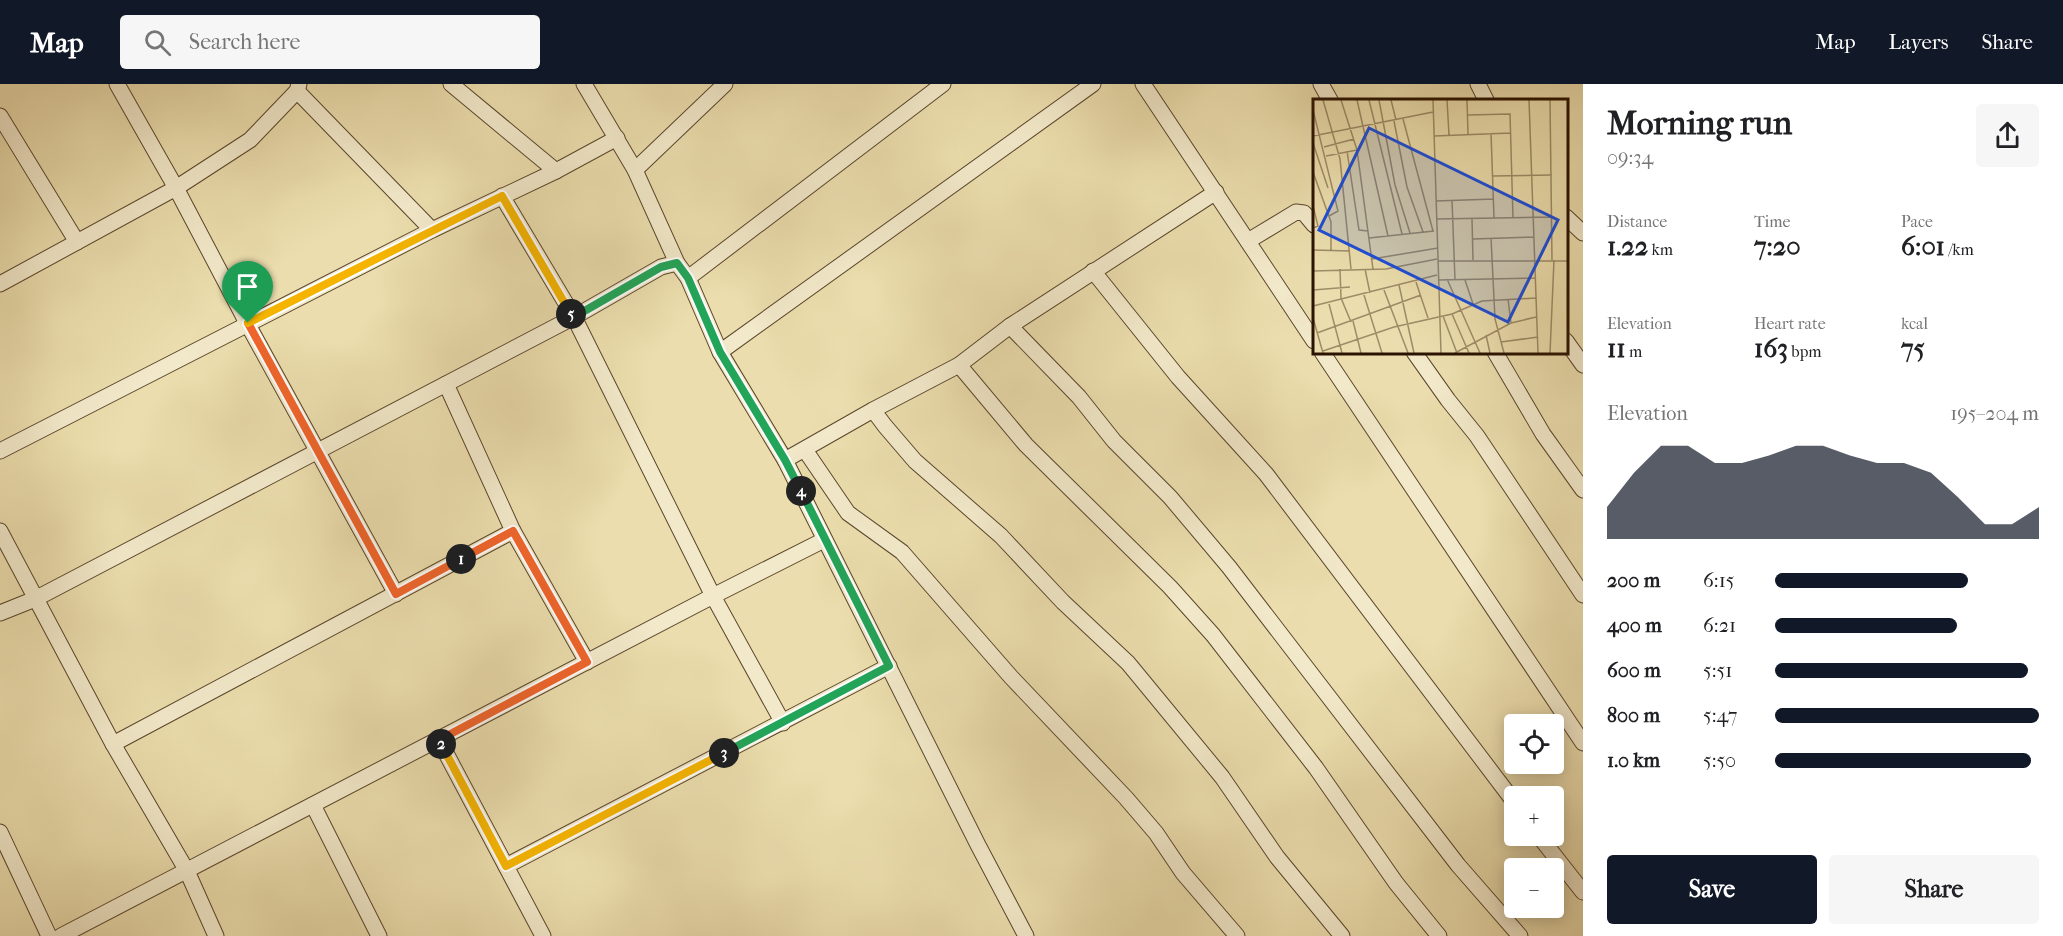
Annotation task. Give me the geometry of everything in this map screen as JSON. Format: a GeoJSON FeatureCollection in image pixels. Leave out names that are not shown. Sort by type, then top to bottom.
{"type":"FeatureCollection","features":[{"type":"Feature","properties":{"kind":"street"},"geometry":{"type":"LineString","coordinates":[[117,84],[176,188],[396,594]]}},
{"type":"Feature","properties":{"kind":"street"},"geometry":{"type":"LineString","coordinates":[[451,84],[556,171]]}},
{"type":"Feature","properties":{"kind":"street"},"geometry":{"type":"LineString","coordinates":[[584,84],[635,170],[677,263],[688,278],[720,352],[785,460],[1026,936]]}},
{"type":"Feature","properties":{"kind":"street"},"geometry":{"type":"LineString","coordinates":[[635,170],[724,84]]}},
{"type":"Feature","properties":{"kind":"street"},"geometry":{"type":"LineString","coordinates":[[688,278],[944,84]]}},
{"type":"Feature","properties":{"kind":"street"},"geometry":{"type":"LineString","coordinates":[[720,352],[1093,84]]}},
{"type":"Feature","properties":{"kind":"street"},"geometry":{"type":"LineString","coordinates":[[1143,84],[1313,339]]}},
{"type":"Feature","properties":{"kind":"street"},"geometry":{"type":"LineString","coordinates":[[1321,84],[1329,99]]}},
{"type":"Feature","properties":{"kind":"street"},"geometry":{"type":"LineString","coordinates":[[1478,84],[1486,99]]}},
{"type":"Feature","properties":{"kind":"street"},"geometry":{"type":"LineString","coordinates":[[0,284],[176,188],[250,140],[298,88],[432,230]]}},
{"type":"Feature","properties":{"kind":"street"},"geometry":{"type":"LineString","coordinates":[[0,116],[77,242]]}},
{"type":"Feature","properties":{"kind":"street"},"geometry":{"type":"LineString","coordinates":[[0,451],[248,323],[432,230],[556,171],[617,138]]}},
{"type":"Feature","properties":{"kind":"street"},"geometry":{"type":"LineString","coordinates":[[785,460],[959,365],[1010,326],[1216,192]]}},
{"type":"Feature","properties":{"kind":"street"},"geometry":{"type":"LineString","coordinates":[[502,196],[574,317],[713,596],[783,723]]}},
{"type":"Feature","properties":{"kind":"street"},"geometry":{"type":"LineString","coordinates":[[1248,242],[1296,213],[1304,213],[1313,224]]}},
{"type":"Feature","properties":{"kind":"street"},"geometry":{"type":"LineString","coordinates":[[1568,219],[1583,233]]}},
{"type":"Feature","properties":{"kind":"street"},"geometry":{"type":"LineString","coordinates":[[0,613],[34,599],[574,317],[661,267],[677,263]]}},
{"type":"Feature","properties":{"kind":"street"},"geometry":{"type":"LineString","coordinates":[[1093,271],[1178,377],[1266,474],[1504,788]]}},
{"type":"Feature","properties":{"kind":"street"},"geometry":{"type":"LineString","coordinates":[[1010,326],[1079,397],[1114,441],[1170,497],[1229,567],[1458,865],[1520,936]]}},
{"type":"Feature","properties":{"kind":"street"},"geometry":{"type":"LineString","coordinates":[[1568,343],[1583,365]]}},
{"type":"Feature","properties":{"kind":"street"},"geometry":{"type":"LineString","coordinates":[[1324,354],[1583,743]]}},
{"type":"Feature","properties":{"kind":"street"},"geometry":{"type":"LineString","coordinates":[[1415,354],[1477,436],[1583,595]]}},
{"type":"Feature","properties":{"kind":"street"},"geometry":{"type":"LineString","coordinates":[[1495,354],[1543,434],[1583,490]]}},
{"type":"Feature","properties":{"kind":"street"},"geometry":{"type":"LineString","coordinates":[[959,365],[1026,445],[1170,587],[1212,635],[1316,768],[1396,883],[1439,936]]}},
{"type":"Feature","properties":{"kind":"street"},"geometry":{"type":"LineString","coordinates":[[446,384],[513,531],[587,662]]}},
{"type":"Feature","properties":{"kind":"street"},"geometry":{"type":"LineString","coordinates":[[873,410],[915,461],[1001,536],[1063,602],[1128,663],[1222,777],[1277,857],[1342,936]]}},
{"type":"Feature","properties":{"kind":"street"},"geometry":{"type":"LineString","coordinates":[[805,450],[848,513],[902,552],[1011,677],[1126,798],[1156,833],[1183,873],[1237,936]]}},
{"type":"Feature","properties":{"kind":"street"},"geometry":{"type":"LineString","coordinates":[[0,531],[34,599],[113,744],[187,871],[216,936]]}},
{"type":"Feature","properties":{"kind":"street"},"geometry":{"type":"LineString","coordinates":[[113,744],[513,531]]}},
{"type":"Feature","properties":{"kind":"street"},"geometry":{"type":"LineString","coordinates":[[61,936],[824,540]]}},
{"type":"Feature","properties":{"kind":"street"},"geometry":{"type":"LineString","coordinates":[[506,866],[889,666]]}},
{"type":"Feature","properties":{"kind":"street"},"geometry":{"type":"LineString","coordinates":[[439,740],[543,936]]}},
{"type":"Feature","properties":{"kind":"street"},"geometry":{"type":"LineString","coordinates":[[313,806],[379,936]]}},
{"type":"Feature","properties":{"kind":"street"},"geometry":{"type":"LineString","coordinates":[[0,832],[6,861],[49,936]]}},
{"type":"Feature","properties":{"kind":"street"},"geometry":{"type":"LineString","coordinates":[[1547,846],[1583,892]]}},
{"type":"Feature","properties":{"kind":"route"},"geometry":{"type":"LineString","coordinates":[[502,196],[574,317],[661,267],[677,263],[688,278],[720,352],[785,460],[889,666],[506,866],[439,740],[587,662],[513,531],[396,594],[248,323],[502,196]]}}]}
